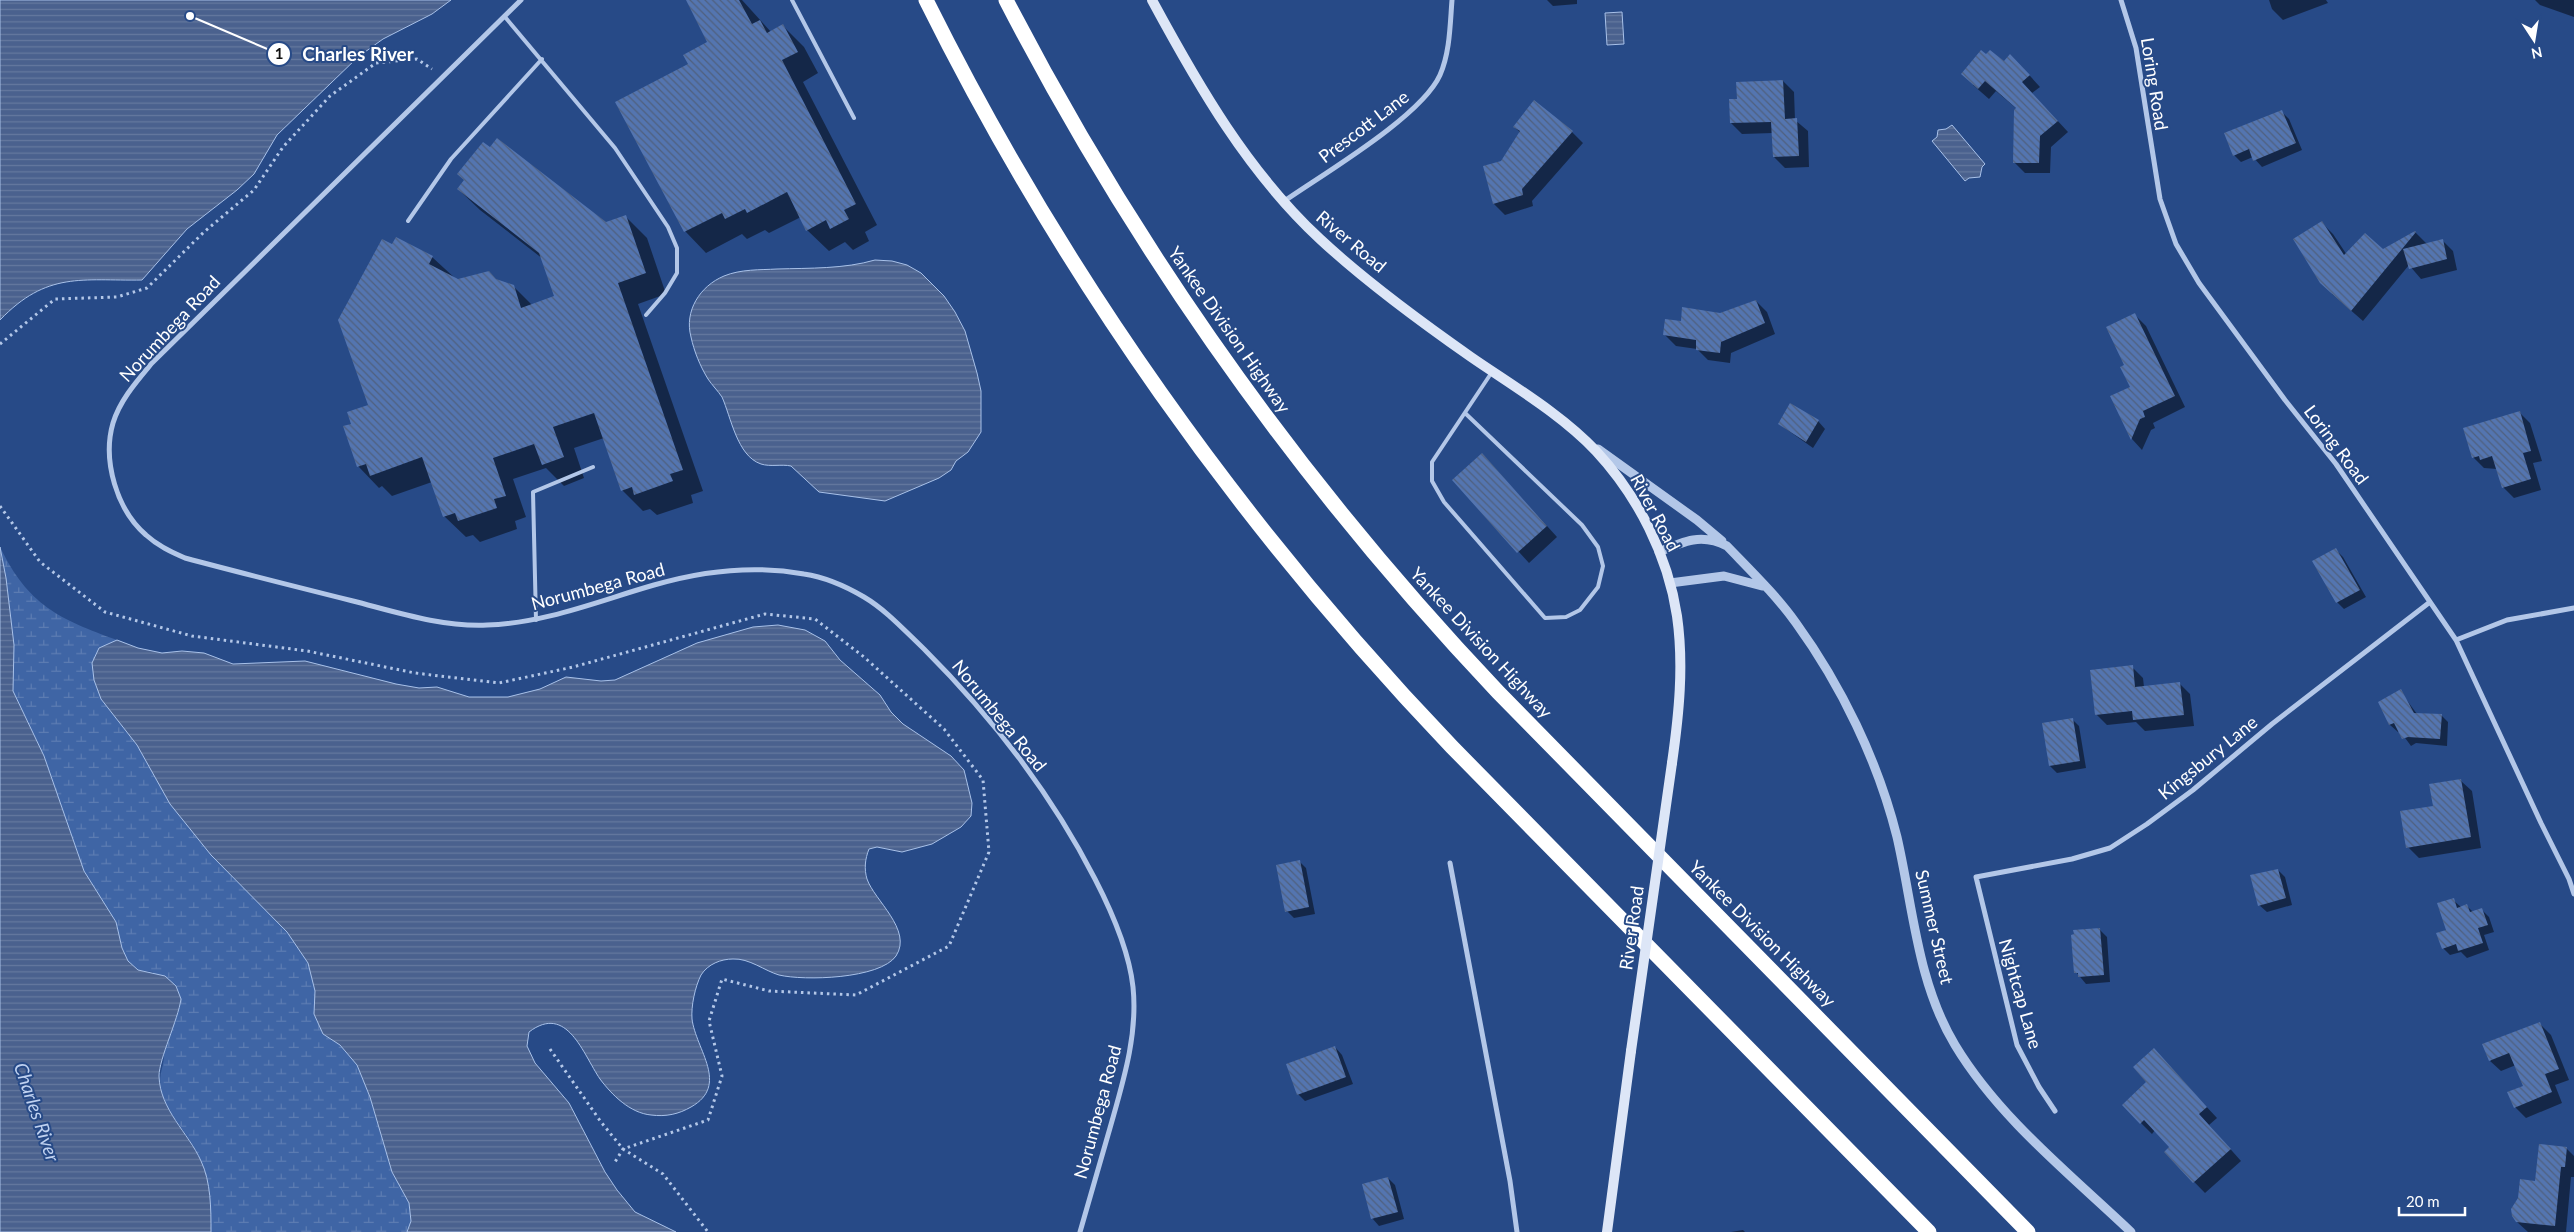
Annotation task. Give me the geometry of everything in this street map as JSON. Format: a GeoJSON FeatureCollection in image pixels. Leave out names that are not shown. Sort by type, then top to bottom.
{"type":"FeatureCollection","features":[{"type":"Feature","properties":{"kind":"highway"},"geometry":{"type":"LineString","coordinates":[[926,0],[1010,157],[1095,295],[1189,433],[1288,562],[1384,674],[1446,741],[1929,1232]]}},
{"type":"Feature","properties":{"kind":"highway","name":"Yankee Division Highway"},"geometry":{"type":"LineString","coordinates":[[1006,0],[1078,133],[1152,253],[1247,392],[1345,519],[1430,618],[1505,699],[2028,1232]]}},
{"type":"Feature","properties":{"kind":"main road","name":"River Road"},"geometry":{"type":"LineString","coordinates":[[1152,0],[1219,117],[1244,154],[1283,202],[1347,262],[1422,322],[1581,437],[1622,482],[1642,516],[1659,552],[1670,583],[1677,617],[1681,664],[1678,716],[1607,1232]]}},
{"type":"Feature","properties":{"kind":"street","name":"Norumbega Road"},"geometry":{"type":"LineString","coordinates":[[521,0],[152,363],[121,403],[113,424],[109,449],[112,473],[118,494],[130,518],[145,534],[163,548],[185,558],[421,619],[484,626],[536,620],[581,609],[657,584],[690,577],[753,569],[778,570],[810,575],[864,597],[917,642],[970,697],[1035,780],[1085,859],[1117,926],[1133,984],[1135,1017],[1129,1056],[1080,1232]]}},
{"type":"Feature","properties":{"kind":"street","name":"Prescott Lane"},"geometry":{"type":"LineString","coordinates":[[1283,202],[1400,121],[1424,98],[1440,75],[1449,38],[1452,0]]}},
{"type":"Feature","properties":{"kind":"street","name":"Loring Road"},"geometry":{"type":"LineString","coordinates":[[2121,0],[2136,48],[2160,199],[2176,244],[2199,283],[2285,400],[2336,464],[2456,640],[2569,879],[2574,894]]}},
{"type":"Feature","properties":{"kind":"street","name":"Summer Street"},"geometry":{"type":"LineString","coordinates":[[1581,437],[1697,520],[1728,546],[1795,622],[1825,667],[1851,715],[1872,762],[1896,836],[1922,967],[1940,1016],[1954,1044],[1998,1103],[2043,1150],[2131,1232]]}},
{"type":"Feature","properties":{"kind":"street"},"geometry":{"type":"LineString","coordinates":[[1659,552],[1696,538],[1717,541],[1728,546]]}},
{"type":"Feature","properties":{"kind":"street","name":"Summer Street"},"geometry":{"type":"LineString","coordinates":[[1670,583],[1724,576],[1753,582],[1767,589]]}},
{"type":"Feature","properties":{"kind":"street","name":"Kingsbury Lane"},"geometry":{"type":"LineString","coordinates":[[1976,877],[2072,859],[2110,848],[2147,824],[2193,790],[2272,724],[2430,602]]}},
{"type":"Feature","properties":{"kind":"street"},"geometry":{"type":"LineString","coordinates":[[2456,640],[2506,620],[2574,608]]}},
{"type":"Feature","properties":{"kind":"street"},"geometry":{"type":"LineString","coordinates":[[1450,863],[1510,1181],[1517,1232]]}},
{"type":"Feature","properties":{"kind":"street","name":"Nightcap Lane"},"geometry":{"type":"LineString","coordinates":[[1976,877],[2017,1045],[2039,1087],[2055,1111]]}},
{"type":"Feature","properties":{"kind":"lane"},"geometry":{"type":"LineString","coordinates":[[792,0],[854,118]]}},
{"type":"Feature","properties":{"kind":"lane"},"geometry":{"type":"LineString","coordinates":[[505,17],[616,148],[668,227],[677,248],[677,273],[646,316]]}},
{"type":"Feature","properties":{"kind":"lane"},"geometry":{"type":"LineString","coordinates":[[408,220],[451,159],[542,59]]}},
{"type":"Feature","properties":{"kind":"lane"},"geometry":{"type":"LineString","coordinates":[[1465,413],[1582,525],[1598,547],[1603,566],[1598,587],[1580,610],[1566,617],[1545,618],[1444,502],[1432,481],[1432,462],[1492,372]]}},
{"type":"Feature","properties":{"kind":"lane"},"geometry":{"type":"LineString","coordinates":[[536,620],[533,492],[593,467]]}},
{"type":"Feature","properties":{"kind":"path"},"geometry":{"type":"LineString","coordinates":[[0,344],[55,299],[118,297],[147,288],[204,232],[254,190],[283,147],[330,96],[376,63],[417,59],[443,77]]}},
{"type":"Feature","properties":{"kind":"path"},"geometry":{"type":"LineString","coordinates":[[0,506],[40,562],[105,612],[192,636],[307,651],[415,673],[499,683],[573,667],[765,614],[815,620],[864,657],[944,728],[982,780],[989,852],[949,946],[856,995],[769,990],[722,979],[709,1021],[722,1076],[708,1120],[623,1149],[615,1162]]}},
{"type":"Feature","properties":{"kind":"path"},"geometry":{"type":"LineString","coordinates":[[550,1049],[601,1122],[623,1149],[662,1174],[708,1232]]}},
{"type":"Feature","properties":{"kind":"green space"},"geometry":{"type":"Polygon","coordinates":[[[0,547],[22,583],[47,607],[78,625],[117,640],[99,648],[101,699],[137,745],[170,804],[211,855],[287,932],[308,963],[315,991],[314,1014],[323,1034],[340,1045],[357,1065],[370,1097],[392,1172],[409,1203],[411,1221],[407,1232],[211,1232],[208,1186],[202,1165],[198,1154],[166,1103],[161,1088],[160,1079],[164,1059],[153,972],[138,970],[128,961],[122,948],[116,922],[84,871],[44,756],[13,691],[10,608],[0,547]]]}},
{"type":"Feature","properties":{"kind":"water"},"geometry":{"type":"Polygon","coordinates":[[[0,0],[451,0],[432,14],[383,39],[358,57],[277,135],[254,174],[237,190],[187,229],[142,280],[83,280],[50,286],[34,293],[17,304],[0,320],[0,0]]]}},
{"type":"Feature","properties":{"kind":"water"},"geometry":{"type":"Polygon","coordinates":[[[1622,12],[1624,44],[1607,45],[1605,13],[1622,12]]]}},
{"type":"Feature","properties":{"kind":"water"},"geometry":{"type":"Polygon","coordinates":[[[1952,125],[1985,164],[1982,167],[1980,177],[1969,178],[1965,181],[1932,141],[1937,137],[1938,130],[1946,129],[1952,125]]]}},
{"type":"Feature","properties":{"kind":"water"},"geometry":{"type":"Polygon","coordinates":[[[875,260],[892,261],[907,265],[921,273],[944,296],[965,331],[981,391],[981,432],[968,452],[956,461],[951,470],[939,478],[885,501],[819,492],[791,466],[765,465],[753,460],[740,445],[722,397],[702,369],[689,327],[692,309],[696,300],[715,280],[724,276],[751,270],[839,267],[875,260]]]}},
{"type":"Feature","properties":{"kind":"water"},"geometry":{"type":"Polygon","coordinates":[[[0,547],[6,578],[14,645],[13,691],[44,756],[84,871],[116,922],[122,948],[128,961],[138,970],[165,976],[176,986],[181,999],[159,1076],[164,1100],[196,1150],[207,1178],[210,1196],[211,1232],[0,1232],[0,547]]]}},
{"type":"Feature","properties":{"kind":"water"},"geometry":{"type":"Polygon","coordinates":[[[778,625],[805,630],[825,641],[840,660],[880,695],[891,712],[903,724],[951,756],[964,770],[972,803],[971,816],[961,827],[932,844],[902,852],[877,847],[869,849],[865,872],[871,887],[896,926],[900,936],[900,946],[896,956],[887,964],[874,970],[859,974],[823,978],[779,975],[739,959],[724,960],[711,965],[704,971],[699,980],[692,1014],[695,1031],[708,1066],[710,1078],[708,1088],[702,1098],[691,1107],[672,1114],[657,1116],[643,1114],[622,1102],[600,1079],[580,1045],[564,1028],[554,1024],[542,1025],[529,1032],[527,1046],[535,1063],[569,1103],[605,1172],[617,1190],[635,1212],[676,1232],[407,1232],[411,1221],[409,1203],[392,1172],[370,1097],[357,1065],[340,1045],[323,1034],[314,1014],[315,991],[308,963],[287,932],[211,855],[170,804],[137,745],[101,699],[94,680],[92,663],[99,648],[117,640],[138,648],[162,653],[182,651],[204,653],[233,664],[305,661],[396,684],[419,688],[437,687],[469,697],[508,697],[540,689],[566,677],[601,681],[615,680],[697,643],[753,627],[778,625]]]}},
{"type":"Feature","properties":{"kind":"building"},"geometry":{"type":"Polygon","coordinates":[[[686,0],[739,0],[752,24],[760,20],[767,33],[783,24],[798,52],[782,60],[856,204],[844,210],[849,219],[830,229],[826,220],[806,231],[787,192],[747,213],[745,209],[725,219],[722,213],[684,232],[615,102],[688,64],[683,55],[707,42],[686,0]]]}},
{"type":"Feature","properties":{"kind":"building"},"geometry":{"type":"Polygon","coordinates":[[[1981,50],[1986,54],[1990,50],[2004,61],[2010,54],[2030,75],[2022,82],[2058,121],[2040,136],[2039,163],[2013,163],[2014,110],[2016,108],[1985,81],[1978,89],[1961,74],[1981,50]]]}},
{"type":"Feature","properties":{"kind":"building"},"geometry":{"type":"Polygon","coordinates":[[[1783,80],[1785,119],[1797,118],[1799,156],[1773,157],[1771,122],[1730,123],[1729,99],[1737,99],[1736,82],[1783,80]]]}},
{"type":"Feature","properties":{"kind":"building"},"geometry":{"type":"Polygon","coordinates":[[[1534,100],[1573,131],[1522,189],[1523,195],[1493,204],[1483,166],[1501,161],[1520,131],[1513,127],[1534,100]]]}},
{"type":"Feature","properties":{"kind":"building"},"geometry":{"type":"Polygon","coordinates":[[[2282,110],[2296,143],[2253,161],[2249,149],[2233,156],[2224,133],[2282,110]]]}},
{"type":"Feature","properties":{"kind":"building"},"geometry":{"type":"Polygon","coordinates":[[[497,138],[606,222],[626,215],[646,273],[618,283],[683,470],[670,474],[673,481],[634,495],[632,487],[621,491],[594,413],[553,427],[564,457],[542,465],[534,444],[493,458],[506,496],[494,499],[497,508],[458,521],[455,513],[443,517],[422,457],[370,476],[366,464],[357,467],[343,426],[351,424],[347,412],[368,405],[338,320],[382,239],[392,244],[396,237],[433,256],[429,264],[458,279],[489,271],[496,279],[514,285],[521,308],[554,296],[539,253],[457,189],[464,180],[457,174],[483,142],[490,147],[497,138]]]}},
{"type":"Feature","properties":{"kind":"building"},"geometry":{"type":"Polygon","coordinates":[[[2322,221],[2344,255],[2365,233],[2383,249],[2416,232],[2351,311],[2320,283],[2293,239],[2322,221]]]}},
{"type":"Feature","properties":{"kind":"building"},"geometry":{"type":"Polygon","coordinates":[[[2443,239],[2447,259],[2409,269],[2403,249],[2443,239]]]}},
{"type":"Feature","properties":{"kind":"building"},"geometry":{"type":"Polygon","coordinates":[[[1756,300],[1765,323],[1721,342],[1720,353],[1696,350],[1696,340],[1663,335],[1665,319],[1681,321],[1682,307],[1720,313],[1756,300]]]}},
{"type":"Feature","properties":{"kind":"building"},"geometry":{"type":"Polygon","coordinates":[[[2135,313],[2175,396],[2143,411],[2145,417],[2140,419],[2131,440],[2110,396],[2130,387],[2120,367],[2124,365],[2106,327],[2135,313]]]}},
{"type":"Feature","properties":{"kind":"building"},"geometry":{"type":"Polygon","coordinates":[[[1790,403],[1819,420],[1806,442],[1778,424],[1790,403]]]}},
{"type":"Feature","properties":{"kind":"building"},"geometry":{"type":"Polygon","coordinates":[[[2520,411],[2531,451],[2523,453],[2531,479],[2502,488],[2492,456],[2480,460],[2479,456],[2472,458],[2463,428],[2520,411]]]}},
{"type":"Feature","properties":{"kind":"building"},"geometry":{"type":"Polygon","coordinates":[[[1482,453],[1547,526],[1517,553],[1452,480],[1482,453]]]}},
{"type":"Feature","properties":{"kind":"building"},"geometry":{"type":"Polygon","coordinates":[[[2336,548],[2360,590],[2336,603],[2312,561],[2336,548]]]}},
{"type":"Feature","properties":{"kind":"building"},"geometry":{"type":"Polygon","coordinates":[[[2133,665],[2135,687],[2180,682],[2184,715],[2133,720],[2132,711],[2095,715],[2090,670],[2133,665]]]}},
{"type":"Feature","properties":{"kind":"building"},"geometry":{"type":"Polygon","coordinates":[[[2401,689],[2414,713],[2442,714],[2440,739],[2408,737],[2402,739],[2394,723],[2389,725],[2378,702],[2401,689]]]}},
{"type":"Feature","properties":{"kind":"building"},"geometry":{"type":"Polygon","coordinates":[[[2073,718],[2080,761],[2049,766],[2042,723],[2073,718]]]}},
{"type":"Feature","properties":{"kind":"building"},"geometry":{"type":"Polygon","coordinates":[[[2461,779],[2471,837],[2406,848],[2400,811],[2433,806],[2429,784],[2461,779]]]}},
{"type":"Feature","properties":{"kind":"building"},"geometry":{"type":"Polygon","coordinates":[[[1300,860],[1309,907],[1285,912],[1276,865],[1300,860]]]}},
{"type":"Feature","properties":{"kind":"building"},"geometry":{"type":"Polygon","coordinates":[[[2278,869],[2286,898],[2258,906],[2250,875],[2278,869]]]}},
{"type":"Feature","properties":{"kind":"building"},"geometry":{"type":"Polygon","coordinates":[[[2454,898],[2457,908],[2467,904],[2470,912],[2482,908],[2488,925],[2478,928],[2483,943],[2458,951],[2456,944],[2442,949],[2436,933],[2446,930],[2437,903],[2454,898]]]}},
{"type":"Feature","properties":{"kind":"building"},"geometry":{"type":"Polygon","coordinates":[[[2100,928],[2104,975],[2078,977],[2078,973],[2074,973],[2071,935],[2074,934],[2073,930],[2100,928]]]}},
{"type":"Feature","properties":{"kind":"building"},"geometry":{"type":"Polygon","coordinates":[[[2540,1022],[2559,1069],[2545,1074],[2552,1092],[2514,1108],[2507,1092],[2523,1086],[2509,1053],[2489,1061],[2482,1044],[2540,1022]]]}},
{"type":"Feature","properties":{"kind":"building"},"geometry":{"type":"Polygon","coordinates":[[[1335,1046],[1346,1077],[1297,1095],[1286,1064],[1335,1046]]]}},
{"type":"Feature","properties":{"kind":"building"},"geometry":{"type":"Polygon","coordinates":[[[2154,1048],[2207,1107],[2199,1114],[2231,1149],[2193,1183],[2164,1152],[2169,1147],[2144,1120],[2140,1124],[2122,1105],[2146,1082],[2133,1067],[2154,1048]]]}},
{"type":"Feature","properties":{"kind":"building"},"geometry":{"type":"Polygon","coordinates":[[[2539,1144],[2567,1147],[2565,1167],[2561,1167],[2555,1226],[2516,1222],[2512,1216],[2511,1209],[2518,1198],[2520,1179],[2535,1181],[2539,1144]]]}},
{"type":"Feature","properties":{"kind":"building"},"geometry":{"type":"Polygon","coordinates":[[[1388,1177],[1398,1212],[1371,1219],[1362,1184],[1388,1177]]]}},
{"type":"Feature","properties":{"kind":"place","name":"Charles River"},"geometry":{"type":"Point","coordinates":[190,16]}}]}
